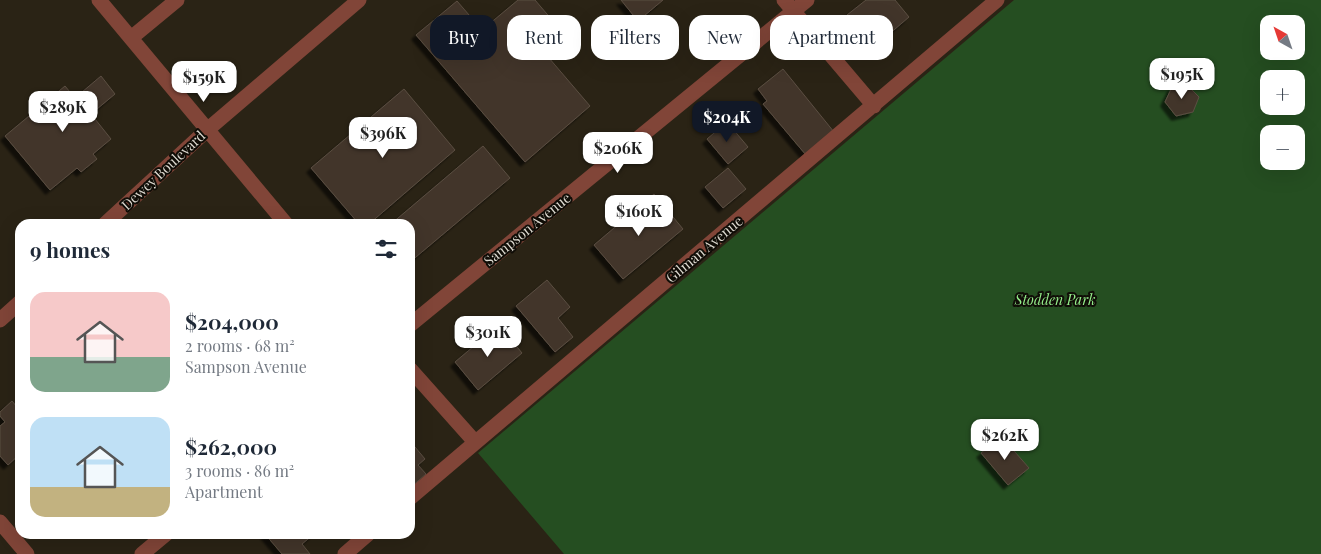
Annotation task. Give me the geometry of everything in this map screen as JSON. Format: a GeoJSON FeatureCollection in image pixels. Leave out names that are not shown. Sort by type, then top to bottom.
{"type":"FeatureCollection","features":[{"type":"Feature","properties":{"kind":"street"},"geometry":{"type":"LineString","coordinates":[[99,0],[282,219]]}},
{"type":"Feature","properties":{"kind":"street"},"geometry":{"type":"LineString","coordinates":[[132,38],[177,0]]}},
{"type":"Feature","properties":{"kind":"street","name":"Dewey Boulevard"},"geometry":{"type":"LineString","coordinates":[[110,219],[207,130],[360,0]]}},
{"type":"Feature","properties":{"kind":"street","name":"Sampson Avenue"},"geometry":{"type":"LineString","coordinates":[[415,321],[789,6],[807,0]]}},
{"type":"Feature","properties":{"kind":"street","name":"Gilman Avenue"},"geometry":{"type":"LineString","coordinates":[[415,494],[997,0]]}},
{"type":"Feature","properties":{"kind":"street"},"geometry":{"type":"LineString","coordinates":[[789,6],[874,106]]}},
{"type":"Feature","properties":{"kind":"street"},"geometry":{"type":"LineString","coordinates":[[0,320],[15,306]]}},
{"type":"Feature","properties":{"kind":"street"},"geometry":{"type":"LineString","coordinates":[[415,375],[475,442]]}},
{"type":"Feature","properties":{"kind":"street"},"geometry":{"type":"LineString","coordinates":[[0,522],[27,554]]}},
{"type":"Feature","properties":{"kind":"street"},"geometry":{"type":"LineString","coordinates":[[142,554],[160,539]]}},
{"type":"Feature","properties":{"kind":"street"},"geometry":{"type":"LineString","coordinates":[[345,554],[362,539]]}},
{"type":"Feature","properties":{"kind":"green space","name":"Stodden Park"},"geometry":{"type":"Polygon","coordinates":[[[1014,0],[1321,0],[1321,554],[564,554],[478,453],[1014,0]]]}},
{"type":"Feature","properties":{"kind":"building"},"geometry":{"type":"Polygon","coordinates":[[[518,0],[535,0],[548,15],[507,15],[507,60],[551,60],[590,106],[525,162],[437,60],[497,60],[497,18],[518,0]]]}},
{"type":"Feature","properties":{"kind":"building"},"geometry":{"type":"Polygon","coordinates":[[[621,0],[663,0],[645,15],[633,15],[621,0]]]}},
{"type":"Feature","properties":{"kind":"building"},"geometry":{"type":"Polygon","coordinates":[[[866,0],[895,0],[909,17],[893,31],[893,15],[847,15],[866,0]]]}},
{"type":"Feature","properties":{"kind":"building"},"geometry":{"type":"Polygon","coordinates":[[[457,1],[469,15],[440,15],[457,1]]]}},
{"type":"Feature","properties":{"kind":"building"},"geometry":{"type":"Polygon","coordinates":[[[430,23],[430,51],[416,35],[430,23]]]}},
{"type":"Feature","properties":{"kind":"building"},"geometry":{"type":"Polygon","coordinates":[[[783,69],[834,132],[806,155],[763,104],[767,101],[758,89],[783,69]]]}},
{"type":"Feature","properties":{"kind":"building"},"geometry":{"type":"Polygon","coordinates":[[[101,76],[115,94],[91,114],[111,139],[93,154],[97,159],[81,172],[77,168],[50,190],[5,136],[65,86],[75,98],[101,76]]]}},
{"type":"Feature","properties":{"kind":"building"},"geometry":{"type":"Polygon","coordinates":[[[1187,85],[1199,97],[1193,112],[1176,116],[1165,102],[1172,87],[1187,85]]]}},
{"type":"Feature","properties":{"kind":"building"},"geometry":{"type":"Polygon","coordinates":[[[404,89],[455,150],[375,219],[355,219],[311,168],[404,89]]]}},
{"type":"Feature","properties":{"kind":"building"},"geometry":{"type":"Polygon","coordinates":[[[727,122],[748,147],[728,164],[707,139],[727,122]]]}},
{"type":"Feature","properties":{"kind":"building"},"geometry":{"type":"Polygon","coordinates":[[[483,146],[510,178],[415,258],[415,219],[397,219],[483,146]]]}},
{"type":"Feature","properties":{"kind":"building"},"geometry":{"type":"Polygon","coordinates":[[[728,168],[746,189],[723,208],[705,187],[728,168]]]}},
{"type":"Feature","properties":{"kind":"building"},"geometry":{"type":"Polygon","coordinates":[[[654,194],[683,229],[623,279],[594,245],[654,194]]]}},
{"type":"Feature","properties":{"kind":"building"},"geometry":{"type":"Polygon","coordinates":[[[547,280],[570,307],[558,318],[573,337],[555,352],[516,306],[547,280]]]}},
{"type":"Feature","properties":{"kind":"building"},"geometry":{"type":"Polygon","coordinates":[[[499,325],[522,353],[478,390],[455,362],[499,325]]]}},
{"type":"Feature","properties":{"kind":"building"},"geometry":{"type":"Polygon","coordinates":[[[12,401],[15,405],[15,459],[8,465],[0,456],[0,426],[5,422],[0,416],[0,412],[12,401]]]}},
{"type":"Feature","properties":{"kind":"building"},"geometry":{"type":"Polygon","coordinates":[[[1001,436],[1029,468],[1008,485],[981,453],[1001,436]]]}},
{"type":"Feature","properties":{"kind":"building"},"geometry":{"type":"Polygon","coordinates":[[[415,447],[425,459],[418,465],[426,474],[415,484],[415,447]]]}},
{"type":"Feature","properties":{"kind":"building"},"geometry":{"type":"Polygon","coordinates":[[[269,539],[308,539],[302,544],[310,554],[282,554],[269,539]]]}}]}
